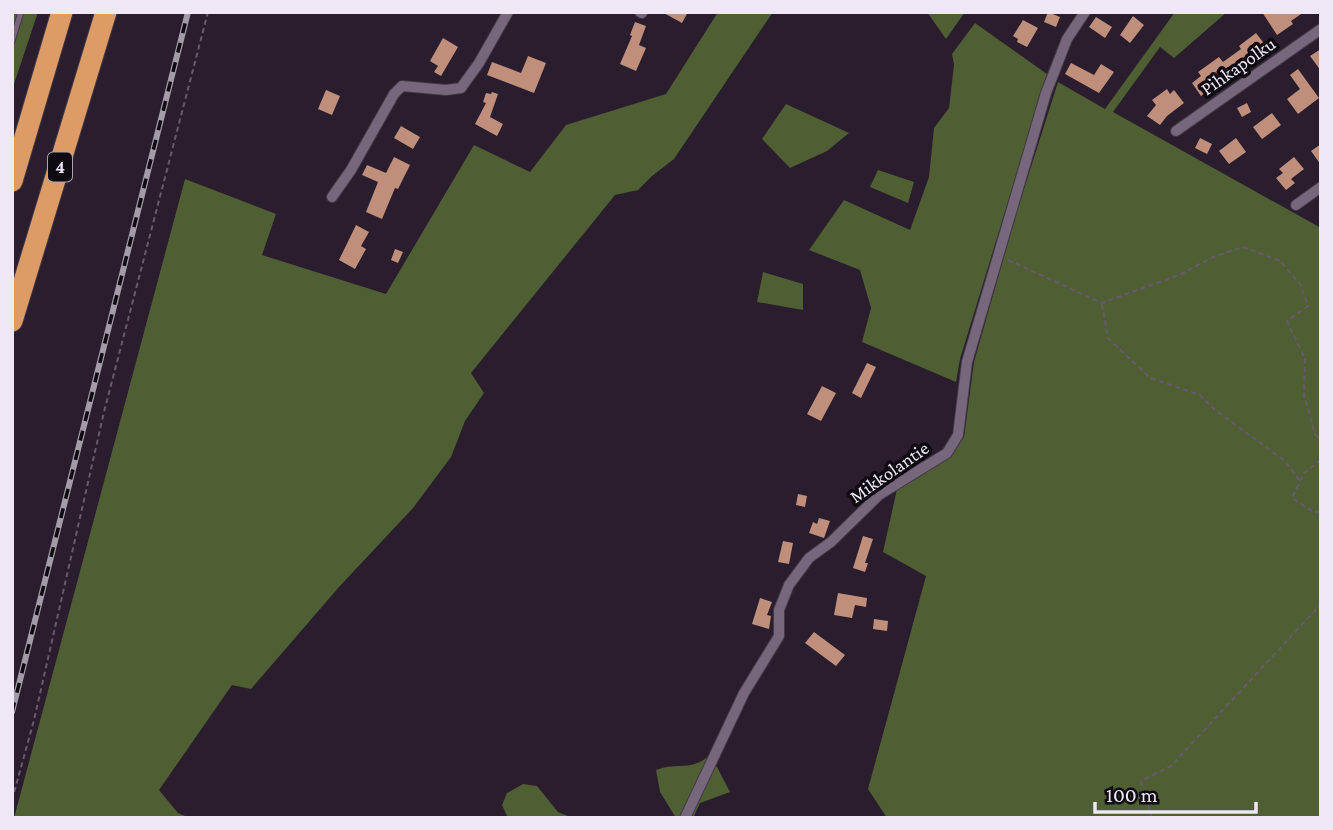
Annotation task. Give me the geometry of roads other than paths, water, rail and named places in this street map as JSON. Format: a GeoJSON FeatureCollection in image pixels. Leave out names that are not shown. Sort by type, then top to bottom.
{"type":"FeatureCollection","features":[{"type":"Feature","properties":{"kind":"highway","name":"4"},"geometry":{"type":"LineString","coordinates":[[12,181],[62,12]]}},
{"type":"Feature","properties":{"kind":"highway","name":"4"},"geometry":{"type":"LineString","coordinates":[[12,321],[106,12]]}},
{"type":"Feature","properties":{"kind":"street"},"geometry":{"type":"LineString","coordinates":[[332,197],[351,170],[394,93],[402,86],[446,90],[461,88],[479,63],[508,12]]}},
{"type":"Feature","properties":{"kind":"street","name":"Mikkolantie"},"geometry":{"type":"LineString","coordinates":[[685,818],[744,693],[779,636],[779,610],[789,584],[809,558],[831,542],[879,495],[947,453],[958,435],[967,362],[1046,93],[1067,39],[1085,12]]}},
{"type":"Feature","properties":{"kind":"street","name":"Pihkapolku"},"geometry":{"type":"LineString","coordinates":[[1176,131],[1321,29]]}},
{"type":"Feature","properties":{"kind":"street"},"geometry":{"type":"LineString","coordinates":[[1296,205],[1321,187]]}},
{"type":"Feature","properties":{"kind":"lane"},"geometry":{"type":"LineString","coordinates":[[12,41],[21,12]]}},
{"type":"Feature","properties":{"kind":"railway"},"geometry":{"type":"LineString","coordinates":[[12,712],[188,12]]}}]}
